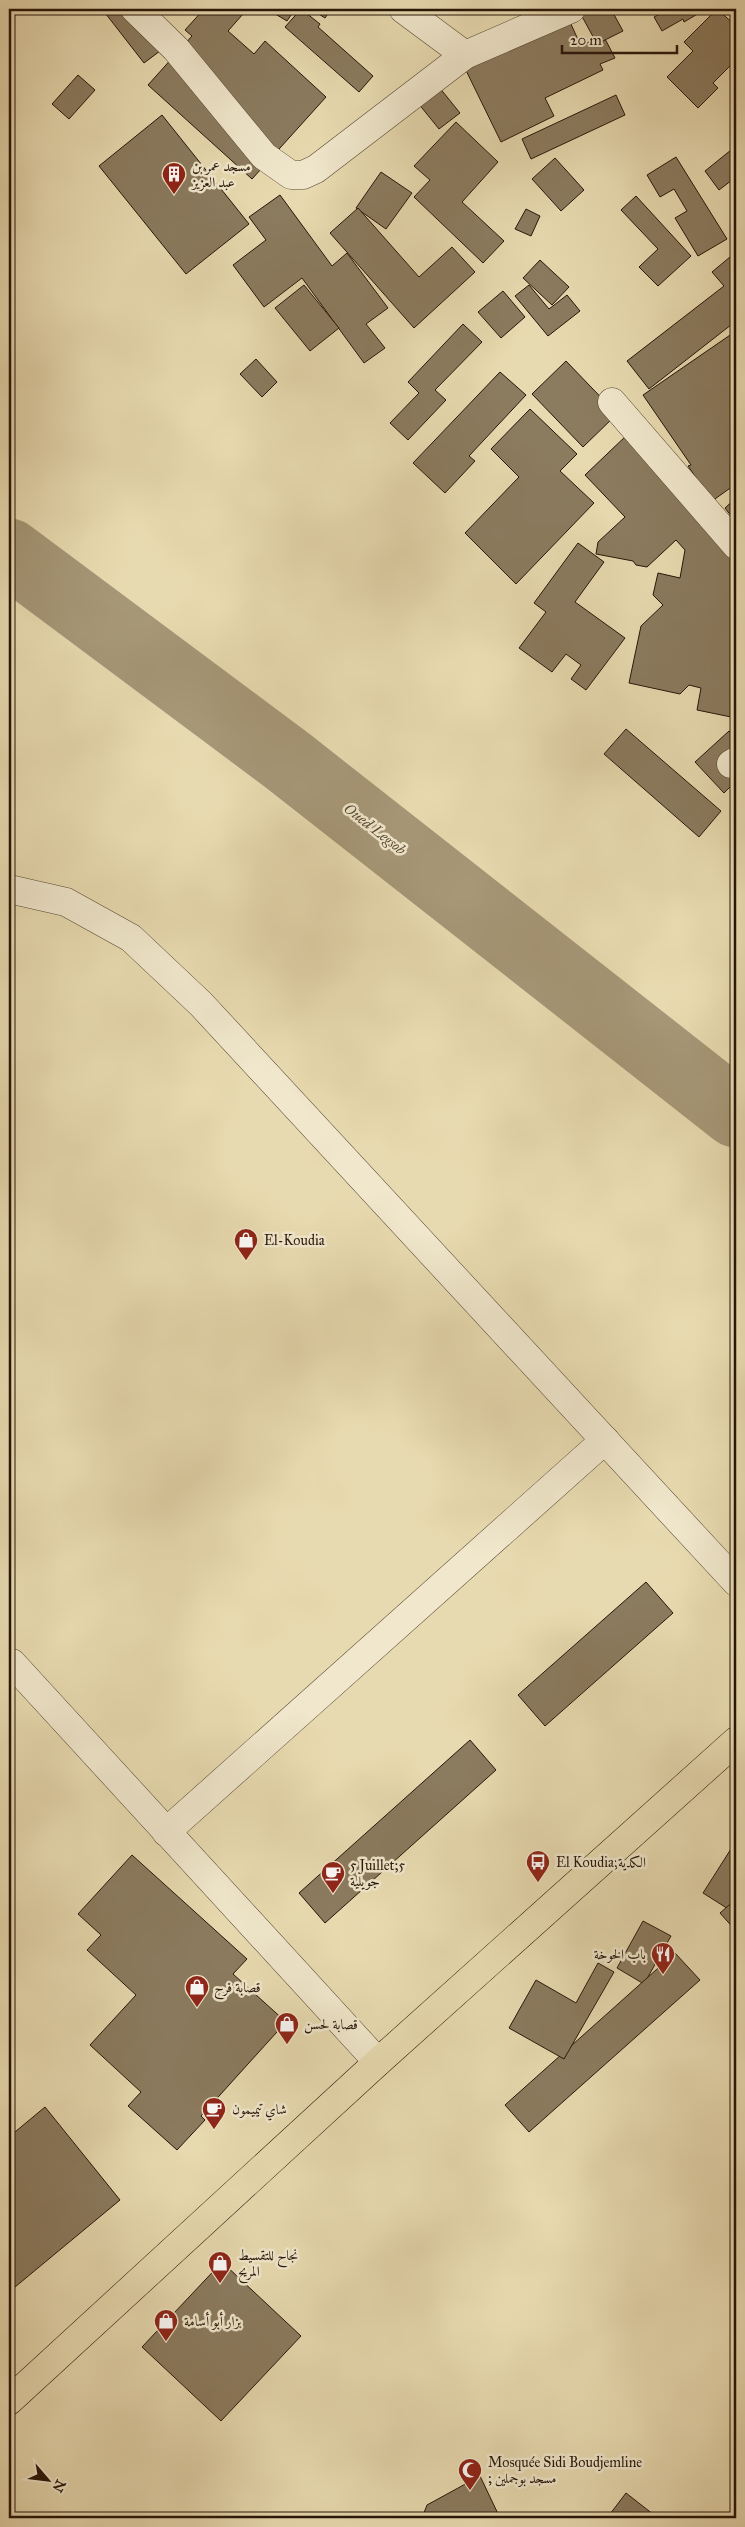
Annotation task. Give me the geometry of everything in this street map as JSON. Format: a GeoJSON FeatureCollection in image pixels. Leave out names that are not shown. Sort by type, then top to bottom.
{"type":"FeatureCollection","features":[{"type":"Feature","properties":{"kind":"main road"},"geometry":{"type":"LineString","coordinates":[[9,2401],[378,2062],[736,1741]]}},
{"type":"Feature","properties":{"kind":"street"},"geometry":{"type":"LineString","coordinates":[[135,9],[176,49],[264,156],[291,175],[303,175],[316,169],[466,54],[571,9]]}},
{"type":"Feature","properties":{"kind":"street"},"geometry":{"type":"LineString","coordinates":[[403,9],[466,54]]}},
{"type":"Feature","properties":{"kind":"street"},"geometry":{"type":"LineString","coordinates":[[612,402],[736,545]]}},
{"type":"Feature","properties":{"kind":"street"},"geometry":{"type":"LineString","coordinates":[[9,889],[66,902],[131,938],[207,1011],[736,1582]]}},
{"type":"Feature","properties":{"kind":"street"},"geometry":{"type":"LineString","coordinates":[[166,1832],[605,1440]]}},
{"type":"Feature","properties":{"kind":"street"},"geometry":{"type":"LineString","coordinates":[[12,1663],[378,2062]]}},
{"type":"Feature","properties":{"kind":"building"},"geometry":{"type":"Polygon","coordinates":[[[102,9],[146,9],[172,42],[144,63],[102,9]]]}},
{"type":"Feature","properties":{"kind":"building"},"geometry":{"type":"Polygon","coordinates":[[[204,9],[237,9],[243,14],[228,31],[254,54],[265,41],[326,97],[252,179],[148,85],[192,36],[185,30],[204,9]]]}},
{"type":"Feature","properties":{"kind":"building"},"geometry":{"type":"Polygon","coordinates":[[[267,9],[295,9],[287,21],[267,9]]]}},
{"type":"Feature","properties":{"kind":"building"},"geometry":{"type":"Polygon","coordinates":[[[301,9],[320,24],[318,27],[373,76],[359,92],[285,27],[301,9]]]}},
{"type":"Feature","properties":{"kind":"building"},"geometry":{"type":"Polygon","coordinates":[[[311,9],[331,9],[325,18],[311,9]]]}},
{"type":"Feature","properties":{"kind":"building"},"geometry":{"type":"Polygon","coordinates":[[[535,9],[564,9],[581,46],[603,35],[615,58],[600,64],[603,70],[545,98],[554,116],[501,142],[455,48],[535,9]]]}},
{"type":"Feature","properties":{"kind":"building"},"geometry":{"type":"Polygon","coordinates":[[[578,9],[611,9],[623,31],[597,44],[578,9]]]}},
{"type":"Feature","properties":{"kind":"building"},"geometry":{"type":"Polygon","coordinates":[[[669,9],[706,9],[684,22],[683,19],[662,31],[654,17],[669,9]]]}},
{"type":"Feature","properties":{"kind":"building"},"geometry":{"type":"Polygon","coordinates":[[[717,9],[736,26],[732,30],[736,34],[736,60],[713,83],[718,88],[698,108],[667,77],[693,51],[684,42],[717,9]]]}},
{"type":"Feature","properties":{"kind":"building"},"geometry":{"type":"Polygon","coordinates":[[[426,71],[460,113],[439,129],[405,87],[426,71]]]}},
{"type":"Feature","properties":{"kind":"building"},"geometry":{"type":"Polygon","coordinates":[[[78,75],[95,90],[69,119],[52,104],[78,75]]]}},
{"type":"Feature","properties":{"kind":"building"},"geometry":{"type":"Polygon","coordinates":[[[616,95],[625,115],[531,159],[522,139],[616,95]]]}},
{"type":"Feature","properties":{"kind":"building","name":"مسجد عمر بن عبد العزيز"},"geometry":{"type":"Polygon","coordinates":[[[162,115],[249,224],[186,274],[99,166],[162,115]]]}},
{"type":"Feature","properties":{"kind":"building"},"geometry":{"type":"Polygon","coordinates":[[[456,122],[498,162],[462,202],[504,241],[483,263],[414,197],[430,180],[414,166],[456,122]]]}},
{"type":"Feature","properties":{"kind":"building"},"geometry":{"type":"Polygon","coordinates":[[[736,146],[736,177],[719,190],[705,171],[736,146]]]}},
{"type":"Feature","properties":{"kind":"building"},"geometry":{"type":"Polygon","coordinates":[[[676,157],[727,239],[698,256],[675,218],[687,211],[674,189],[660,197],[647,175],[676,157]]]}},
{"type":"Feature","properties":{"kind":"building"},"geometry":{"type":"Polygon","coordinates":[[[555,158],[584,190],[561,211],[532,179],[555,158]]]}},
{"type":"Feature","properties":{"kind":"building"},"geometry":{"type":"Polygon","coordinates":[[[381,172],[412,193],[386,229],[356,208],[381,172]]]}},
{"type":"Feature","properties":{"kind":"building"},"geometry":{"type":"Polygon","coordinates":[[[280,195],[332,266],[347,253],[388,308],[366,324],[385,348],[364,363],[302,278],[264,307],[233,265],[266,240],[249,217],[280,195]]]}},
{"type":"Feature","properties":{"kind":"building"},"geometry":{"type":"Polygon","coordinates":[[[636,196],[691,256],[658,286],[639,267],[658,249],[621,210],[636,196]]]}},
{"type":"Feature","properties":{"kind":"building"},"geometry":{"type":"Polygon","coordinates":[[[358,208],[419,277],[452,247],[475,272],[414,328],[330,233],[358,208]]]}},
{"type":"Feature","properties":{"kind":"building"},"geometry":{"type":"Polygon","coordinates":[[[526,209],[540,216],[531,236],[515,229],[526,209]]]}},
{"type":"Feature","properties":{"kind":"building"},"geometry":{"type":"Polygon","coordinates":[[[736,252],[736,321],[649,389],[627,361],[724,286],[712,272],[736,252]]]}},
{"type":"Feature","properties":{"kind":"building"},"geometry":{"type":"Polygon","coordinates":[[[540,260],[569,287],[552,305],[523,278],[540,260]]]}},
{"type":"Feature","properties":{"kind":"building"},"geometry":{"type":"Polygon","coordinates":[[[304,285],[339,328],[310,351],[275,308],[304,285]]]}},
{"type":"Feature","properties":{"kind":"building"},"geometry":{"type":"Polygon","coordinates":[[[529,285],[549,309],[567,295],[580,311],[548,336],[515,296],[529,285]]]}},
{"type":"Feature","properties":{"kind":"building"},"geometry":{"type":"Polygon","coordinates":[[[503,291],[525,317],[501,338],[478,312],[503,291]]]}},
{"type":"Feature","properties":{"kind":"building"},"geometry":{"type":"Polygon","coordinates":[[[463,324],[482,342],[435,390],[446,400],[408,440],[390,423],[419,393],[408,382],[463,324]]]}},
{"type":"Feature","properties":{"kind":"building"},"geometry":{"type":"Polygon","coordinates":[[[736,331],[736,484],[712,501],[688,466],[691,465],[643,395],[736,331]]]}},
{"type":"Feature","properties":{"kind":"building"},"geometry":{"type":"Polygon","coordinates":[[[256,359],[277,382],[262,397],[240,374],[256,359]]]}},
{"type":"Feature","properties":{"kind":"building"},"geometry":{"type":"Polygon","coordinates":[[[566,361],[617,414],[583,447],[532,394],[566,361]]]}},
{"type":"Feature","properties":{"kind":"building"},"geometry":{"type":"Polygon","coordinates":[[[500,372],[526,395],[469,456],[475,461],[445,493],[413,463],[500,372]]]}},
{"type":"Feature","properties":{"kind":"building"},"geometry":{"type":"Polygon","coordinates":[[[530,409],[577,454],[560,471],[594,503],[516,584],[465,533],[519,477],[491,449],[530,409]]]}},
{"type":"Feature","properties":{"kind":"building"},"geometry":{"type":"Polygon","coordinates":[[[628,434],[736,561],[736,718],[697,710],[701,688],[689,685],[680,694],[629,683],[641,626],[663,605],[653,595],[658,573],[680,578],[685,550],[676,540],[647,567],[636,565],[633,561],[596,554],[598,542],[625,517],[585,475],[628,434]]]}},
{"type":"Feature","properties":{"kind":"building"},"geometry":{"type":"Polygon","coordinates":[[[736,498],[736,522],[725,508],[736,498]]]}},
{"type":"Feature","properties":{"kind":"building"},"geometry":{"type":"Polygon","coordinates":[[[578,543],[604,562],[575,602],[625,638],[586,690],[571,679],[581,665],[566,654],[552,672],[519,648],[546,612],[534,603],[578,543]]]}},
{"type":"Feature","properties":{"kind":"building"},"geometry":{"type":"Polygon","coordinates":[[[626,729],[721,811],[699,837],[604,754],[626,729]]]}},
{"type":"Feature","properties":{"kind":"building"},"geometry":{"type":"Polygon","coordinates":[[[729,731],[736,739],[736,781],[724,793],[695,762],[729,731]]]}},
{"type":"Feature","properties":{"kind":"building"},"geometry":{"type":"Polygon","coordinates":[[[646,1582],[673,1613],[545,1726],[518,1695],[646,1582]]]}},
{"type":"Feature","properties":{"kind":"building"},"geometry":{"type":"Polygon","coordinates":[[[470,1740],[496,1770],[325,1923],[299,1893],[470,1740]]]}},
{"type":"Feature","properties":{"kind":"building"},"geometry":{"type":"Polygon","coordinates":[[[736,1841],[736,1907],[733,1912],[703,1893],[736,1841]]]}},
{"type":"Feature","properties":{"kind":"building","name":"قصابة فرح"},"geometry":{"type":"Polygon","coordinates":[[[132,1855],[247,1959],[233,1974],[286,2022],[201,2116],[205,2120],[177,2150],[128,2106],[141,2092],[90,2045],[136,1995],[87,1950],[101,1935],[78,1914],[132,1855]]]}},
{"type":"Feature","properties":{"kind":"building"},"geometry":{"type":"Polygon","coordinates":[[[736,1899],[736,1931],[720,1913],[736,1899]]]}},
{"type":"Feature","properties":{"kind":"building"},"geometry":{"type":"Polygon","coordinates":[[[643,1921],[671,1936],[644,1984],[617,1968],[643,1921]]]}},
{"type":"Feature","properties":{"kind":"building"},"geometry":{"type":"Polygon","coordinates":[[[675,1953],[700,1980],[529,2132],[505,2105],[675,1953]]]}},
{"type":"Feature","properties":{"kind":"building"},"geometry":{"type":"Polygon","coordinates":[[[598,1963],[614,1972],[564,2059],[509,2028],[536,1980],[576,2003],[598,1963]]]}},
{"type":"Feature","properties":{"kind":"building"},"geometry":{"type":"Polygon","coordinates":[[[45,2107],[120,2200],[9,2292],[9,2137],[45,2107]]]}},
{"type":"Feature","properties":{"kind":"building"},"geometry":{"type":"Polygon","coordinates":[[[222,2262],[301,2336],[221,2421],[142,2347],[222,2262]]]}},
{"type":"Feature","properties":{"kind":"building","name":"Mosquée Sidi Boudjemline ; مسجد بوجملين"},"geometry":{"type":"Polygon","coordinates":[[[480,2476],[500,2518],[422,2518],[427,2505],[480,2476]]]}},
{"type":"Feature","properties":{"kind":"building"},"geometry":{"type":"Polygon","coordinates":[[[626,2493],[658,2518],[607,2518],[626,2493]]]}},
{"type":"Feature","properties":{"kind":"waterway","name":"Oued Legsob"},"geometry":{"type":"LineString","coordinates":[[9,553],[288,761],[736,1113]]}},
{"type":"Feature","properties":{"kind":"place","name":"مسجد عمر بن عبد العزيز"},"geometry":{"type":"Point","coordinates":[174,195]}},
{"type":"Feature","properties":{"kind":"place","name":"El-Koudia"},"geometry":{"type":"Point","coordinates":[246,1261]}},
{"type":"Feature","properties":{"kind":"place","name":"El Koudia;الكدية"},"geometry":{"type":"Point","coordinates":[538,1883]}},
{"type":"Feature","properties":{"kind":"place","name":"5 Juillet;5 جويلية"},"geometry":{"type":"Point","coordinates":[333,1894]}},
{"type":"Feature","properties":{"kind":"place","name":"باب الخوخة"},"geometry":{"type":"Point","coordinates":[663,1975]}},
{"type":"Feature","properties":{"kind":"place","name":"قصابة فرح"},"geometry":{"type":"Point","coordinates":[197,2008]}},
{"type":"Feature","properties":{"kind":"place","name":"قصابة لحسن"},"geometry":{"type":"Point","coordinates":[287,2045]}},
{"type":"Feature","properties":{"kind":"place","name":"شاي تيميمون"},"geometry":{"type":"Point","coordinates":[214,2130]}},
{"type":"Feature","properties":{"kind":"place","name":"نجاح للتقسيط المريح"},"geometry":{"type":"Point","coordinates":[220,2284]}},
{"type":"Feature","properties":{"kind":"place","name":"بزار أبو أسامة"},"geometry":{"type":"Point","coordinates":[166,2342]}},
{"type":"Feature","properties":{"kind":"place","name":"Mosquée Sidi Boudjemline ; مسجد بوجملين"},"geometry":{"type":"Point","coordinates":[470,2491]}}]}
